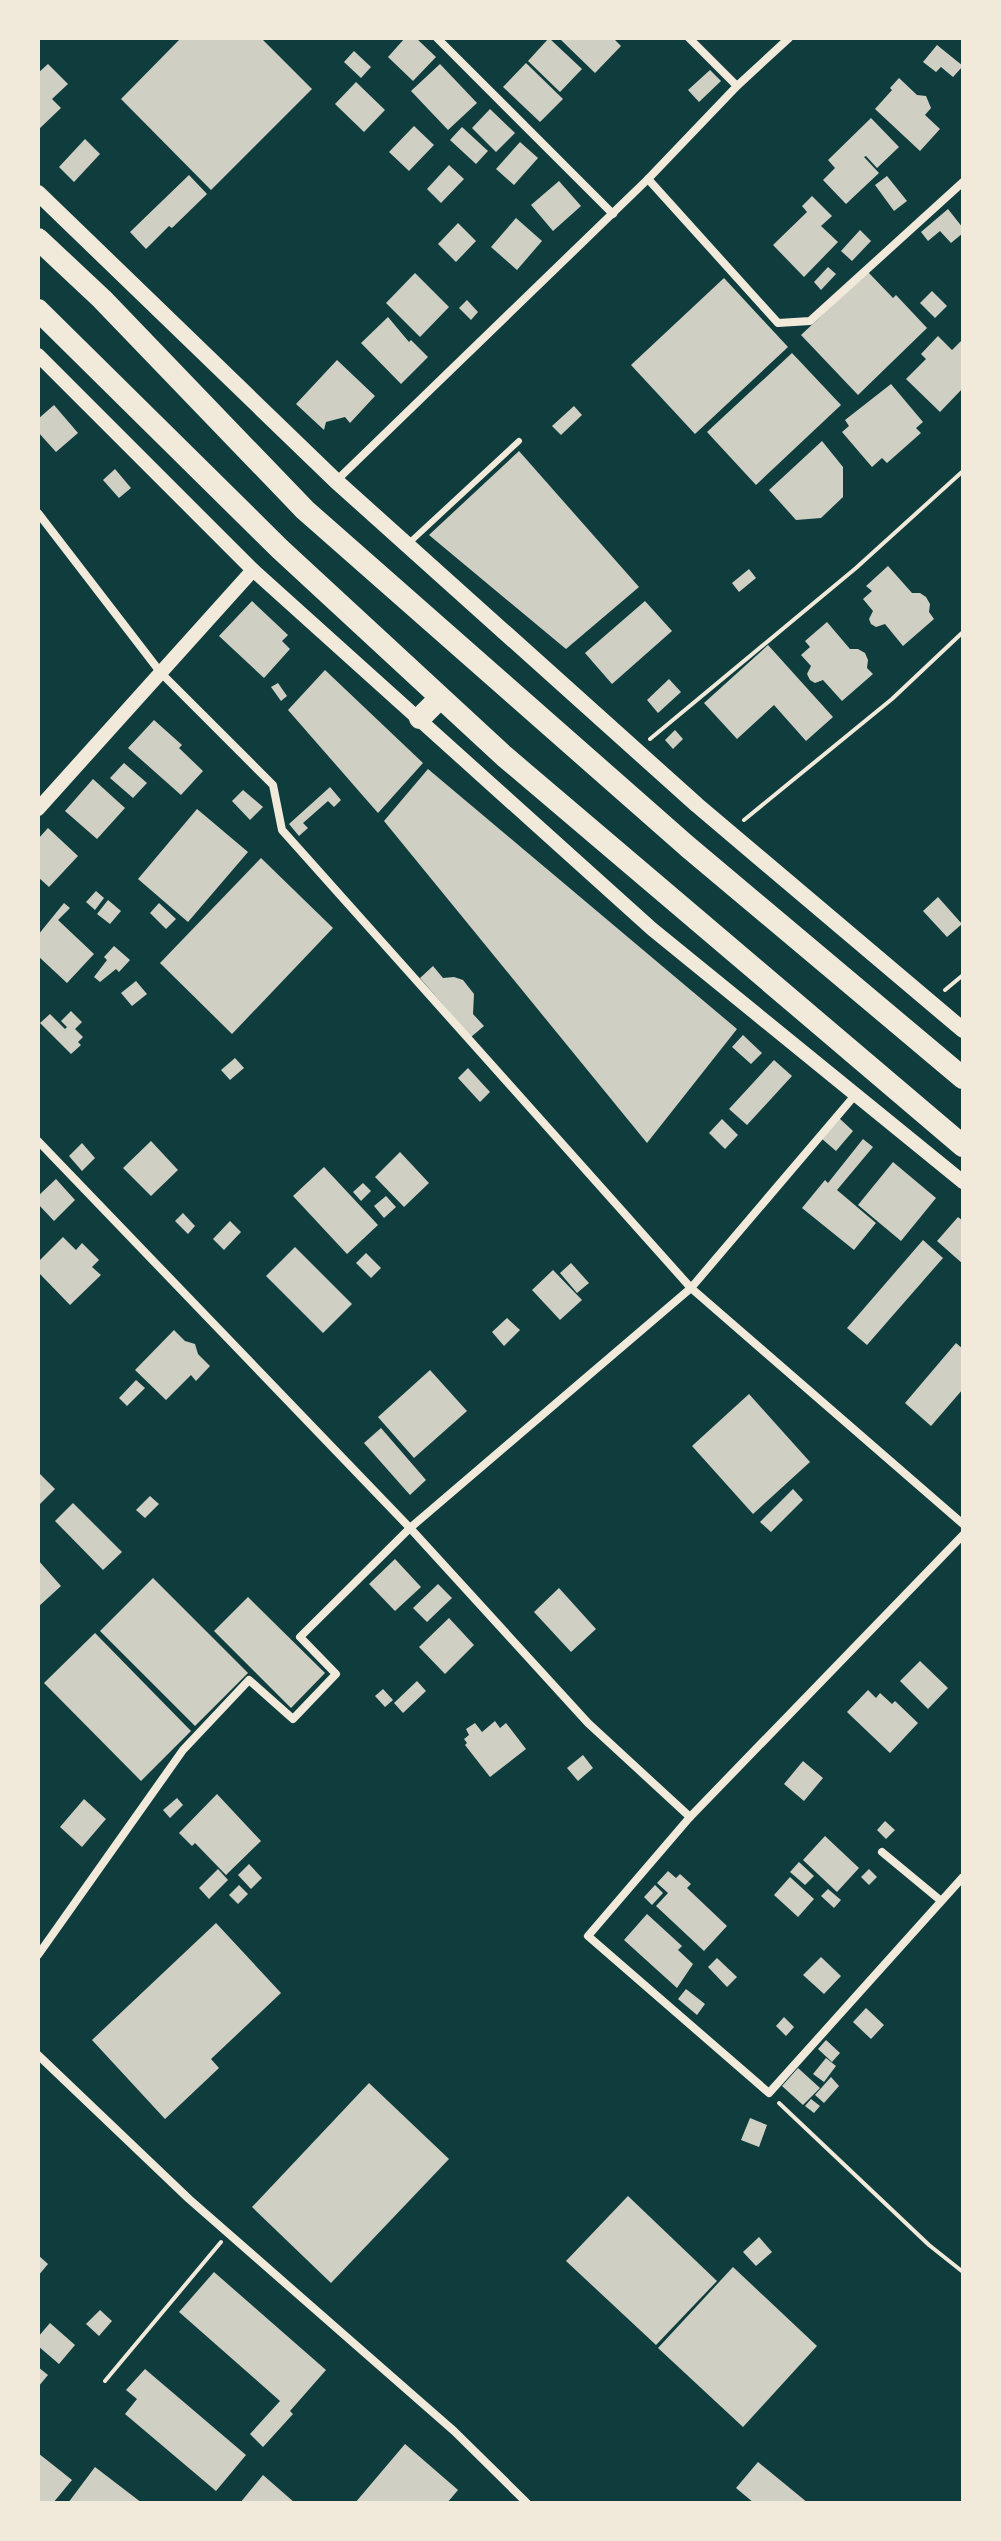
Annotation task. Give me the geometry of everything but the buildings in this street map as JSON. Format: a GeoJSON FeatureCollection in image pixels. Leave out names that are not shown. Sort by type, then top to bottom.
{"type":"FeatureCollection","features":[{"type":"Feature","properties":{"kind":"highway"},"geometry":{"type":"LineString","coordinates":[[38,239],[102,299],[305,510],[688,847],[963,1078]]}},
{"type":"Feature","properties":{"kind":"highway"},"geometry":{"type":"LineString","coordinates":[[38,310],[280,549],[504,756],[963,1146]]}},
{"type":"Feature","properties":{"kind":"highway"},"geometry":{"type":"LineString","coordinates":[[420,718],[440,698]]}},
{"type":"Feature","properties":{"kind":"main road"},"geometry":{"type":"LineString","coordinates":[[38,193],[336,481],[636,750],[963,1030]]}},
{"type":"Feature","properties":{"kind":"street"},"geometry":{"type":"LineString","coordinates":[[437,38],[613,214]]}},
{"type":"Feature","properties":{"kind":"street"},"geometry":{"type":"LineString","coordinates":[[689,38],[737,86]]}},
{"type":"Feature","properties":{"kind":"street"},"geometry":{"type":"LineString","coordinates":[[336,481],[613,214],[737,86],[789,38]]}},
{"type":"Feature","properties":{"kind":"street"},"geometry":{"type":"LineString","coordinates":[[648,179],[778,323],[810,321],[963,182]]}},
{"type":"Feature","properties":{"kind":"street"},"geometry":{"type":"LineString","coordinates":[[38,355],[253,570],[652,929],[963,1182]]}},
{"type":"Feature","properties":{"kind":"street"},"geometry":{"type":"LineString","coordinates":[[38,513],[161,673],[273,785],[282,830],[691,1288],[963,1524]]}},
{"type":"Feature","properties":{"kind":"street"},"geometry":{"type":"LineString","coordinates":[[38,809],[253,570]]}},
{"type":"Feature","properties":{"kind":"street"},"geometry":{"type":"LineString","coordinates":[[38,1955],[183,1750],[249,1680],[293,1719],[336,1674],[300,1637],[410,1528],[691,1288],[856,1094]]}},
{"type":"Feature","properties":{"kind":"street"},"geometry":{"type":"LineString","coordinates":[[38,1141],[410,1528],[588,1723],[690,1817]]}},
{"type":"Feature","properties":{"kind":"street"},"geometry":{"type":"LineString","coordinates":[[963,1535],[690,1817],[588,1936],[769,2093],[963,1877]]}},
{"type":"Feature","properties":{"kind":"street"},"geometry":{"type":"LineString","coordinates":[[882,1852],[940,1900]]}},
{"type":"Feature","properties":{"kind":"street"},"geometry":{"type":"LineString","coordinates":[[38,2055],[227,2234],[454,2431],[527,2503]]}},
{"type":"Feature","properties":{"kind":"lane"},"geometry":{"type":"LineString","coordinates":[[407,545],[519,441]]}},
{"type":"Feature","properties":{"kind":"path"},"geometry":{"type":"LineString","coordinates":[[636,750],[856,568],[963,471]]}},
{"type":"Feature","properties":{"kind":"path"},"geometry":{"type":"LineString","coordinates":[[730,832],[892,699],[963,632]]}},
{"type":"Feature","properties":{"kind":"path"},"geometry":{"type":"LineString","coordinates":[[931,1002],[963,975]]}},
{"type":"Feature","properties":{"kind":"path"},"geometry":{"type":"LineString","coordinates":[[769,2093],[929,2245],[963,2272]]}},
{"type":"Feature","properties":{"kind":"path"},"geometry":{"type":"LineString","coordinates":[[105,2381],[227,2234]]}}]}
